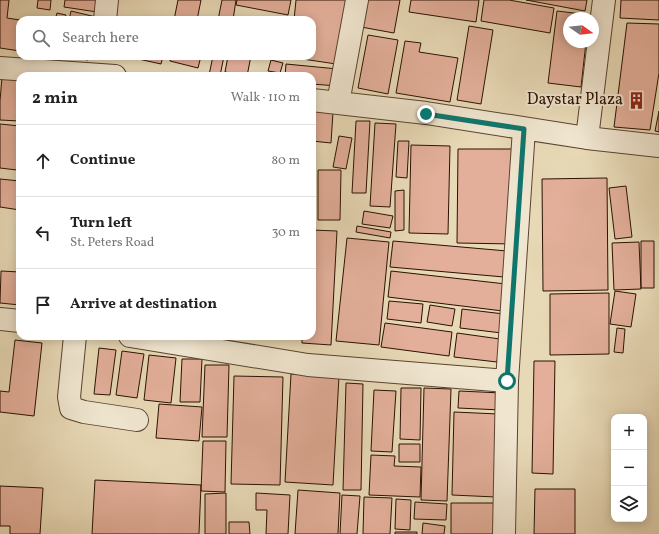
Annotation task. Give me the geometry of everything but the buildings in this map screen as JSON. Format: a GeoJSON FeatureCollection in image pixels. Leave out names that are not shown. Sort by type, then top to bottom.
{"type":"FeatureCollection","features":[{"type":"Feature","properties":{"kind":"street"},"geometry":{"type":"LineString","coordinates":[[105,16],[107,0]]}},
{"type":"Feature","properties":{"kind":"street"},"geometry":{"type":"LineString","coordinates":[[338,103],[357,0]]}},
{"type":"Feature","properties":{"kind":"street"},"geometry":{"type":"LineString","coordinates":[[587,138],[604,0]]}},
{"type":"Feature","properties":{"kind":"street"},"geometry":{"type":"LineString","coordinates":[[0,68],[109,69]]}},
{"type":"Feature","properties":{"kind":"street"},"geometry":{"type":"LineString","coordinates":[[316,100],[426,114],[587,138],[659,146]]}},
{"type":"Feature","properties":{"kind":"street"},"geometry":{"type":"LineString","coordinates":[[504,534],[507,381],[524,129]]}},
{"type":"Feature","properties":{"kind":"street"},"geometry":{"type":"LineString","coordinates":[[0,319],[16,321]]}},
{"type":"Feature","properties":{"kind":"street"},"geometry":{"type":"LineString","coordinates":[[75,340],[69,397],[71,408],[84,412],[137,420]]}},
{"type":"Feature","properties":{"kind":"street"},"geometry":{"type":"LineString","coordinates":[[155,340],[308,364],[507,381]]}},
{"type":"Feature","properties":{"kind":"place","name":"Daystar Plaza"},"geometry":{"type":"Point","coordinates":[636,100]}},
{"type":"Feature","properties":{"kind":"route"},"geometry":{"type":"LineString","coordinates":[[426,114],[524,129],[507,381]]}}]}
